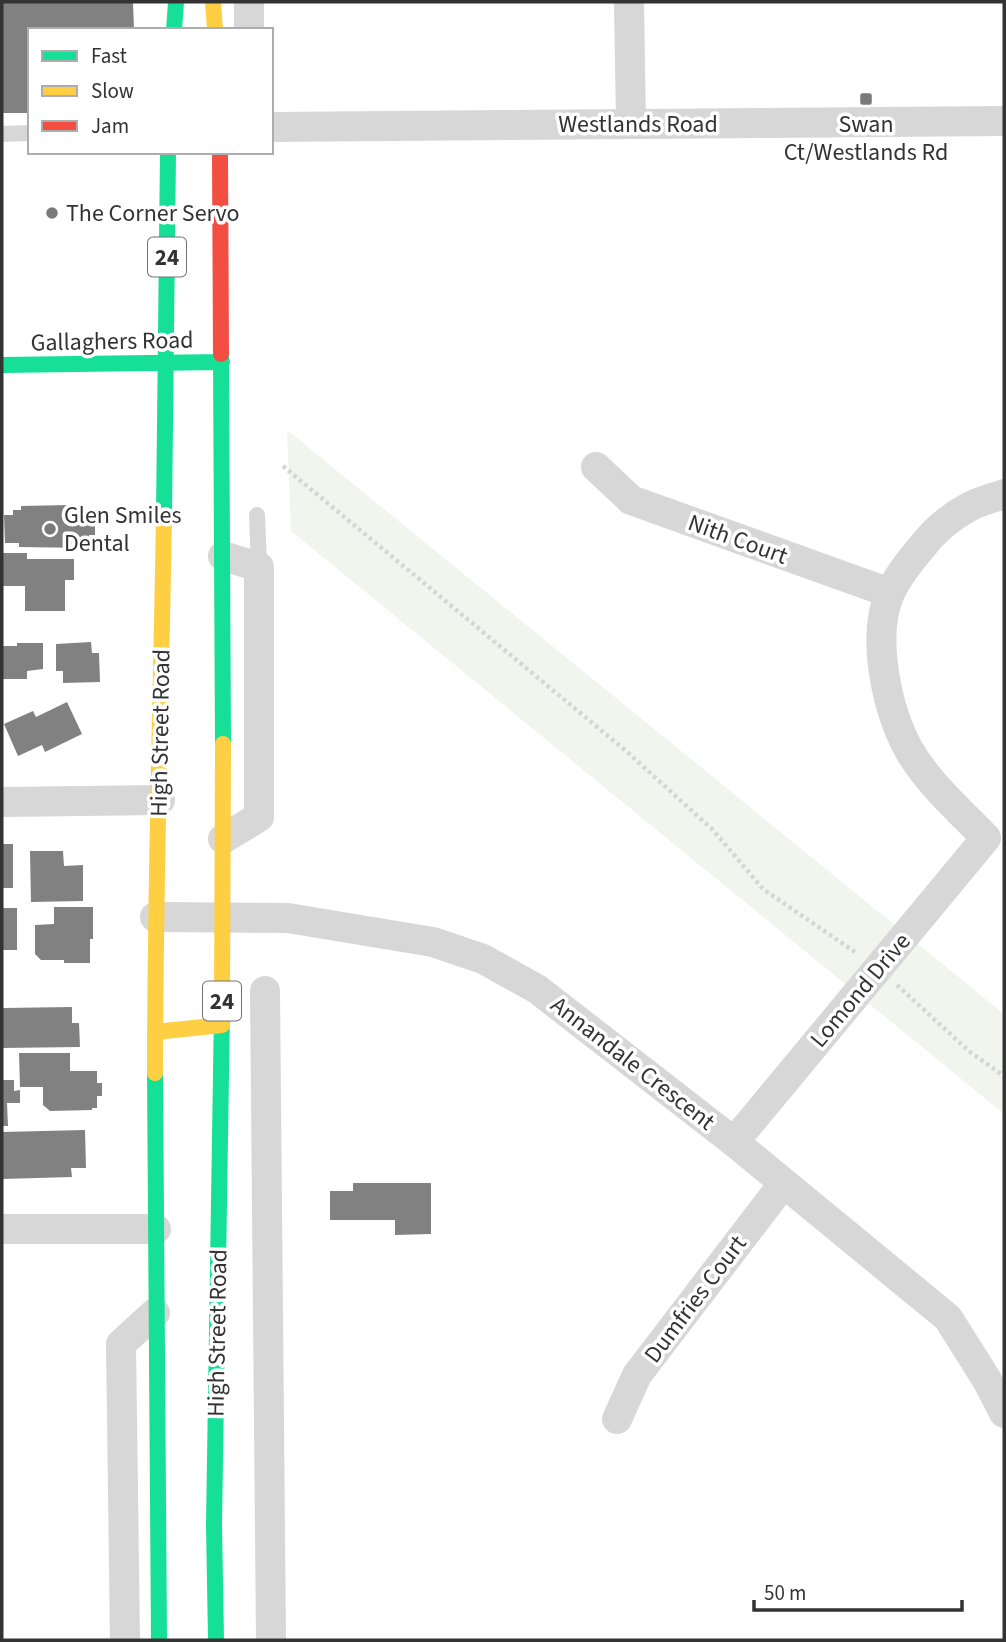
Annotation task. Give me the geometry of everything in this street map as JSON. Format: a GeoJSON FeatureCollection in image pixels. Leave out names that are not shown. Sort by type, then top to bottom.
{"type":"FeatureCollection","features":[{"type":"Feature","properties":{"kind":"main road"},"geometry":{"type":"LineString","coordinates":[[174,28],[176,2]]}},
{"type":"Feature","properties":{"kind":"main road"},"geometry":{"type":"LineString","coordinates":[[213,2],[215,28]]}},
{"type":"Feature","properties":{"kind":"main road","name":"High Street Road"},"geometry":{"type":"LineString","coordinates":[[159,1640],[155,1313],[155,917],[160,800],[168,154]]}},
{"type":"Feature","properties":{"kind":"main road","name":"High Street Road"},"geometry":{"type":"LineString","coordinates":[[216,1640],[214,1525],[224,917],[220,154]]}},
{"type":"Feature","properties":{"kind":"main road","name":"Gallaghers Road"},"geometry":{"type":"LineString","coordinates":[[2,365],[222,362]]}},
{"type":"Feature","properties":{"kind":"main road"},"geometry":{"type":"LineString","coordinates":[[155,1032],[222,1025]]}},
{"type":"Feature","properties":{"kind":"street"},"geometry":{"type":"LineString","coordinates":[[249,2],[249,28]]}},
{"type":"Feature","properties":{"kind":"street"},"geometry":{"type":"LineString","coordinates":[[629,2],[631,124]]}},
{"type":"Feature","properties":{"kind":"street","name":"Westlands Road"},"geometry":{"type":"LineString","coordinates":[[273,127],[1004,121]]}},
{"type":"Feature","properties":{"kind":"street","name":"Nith Court"},"geometry":{"type":"LineString","coordinates":[[596,467],[631,500],[890,593]]}},
{"type":"Feature","properties":{"kind":"street","name":"Lomond Drive"},"geometry":{"type":"LineString","coordinates":[[734,1142],[878,968],[995,844],[943,794],[910,752],[891,714],[883,666],[881,632],[890,593],[910,561],[936,529],[969,507],[1004,495]]}},
{"type":"Feature","properties":{"kind":"street"},"geometry":{"type":"LineString","coordinates":[[223,556],[259,567],[259,817],[223,839]]}},
{"type":"Feature","properties":{"kind":"street"},"geometry":{"type":"LineString","coordinates":[[2,802],[160,800]]}},
{"type":"Feature","properties":{"kind":"street","name":"Annandale Crescent"},"geometry":{"type":"LineString","coordinates":[[155,917],[288,918],[433,942],[484,959],[537,989],[734,1142],[948,1318],[987,1380],[1004,1413]]}},
{"type":"Feature","properties":{"kind":"street","name":"High Street Road"},"geometry":{"type":"LineString","coordinates":[[265,991],[271,1640]]}},
{"type":"Feature","properties":{"kind":"street"},"geometry":{"type":"LineString","coordinates":[[222,1025],[264,1039]]}},
{"type":"Feature","properties":{"kind":"street","name":"Dumfries Court"},"geometry":{"type":"LineString","coordinates":[[617,1419],[637,1375],[783,1184]]}},
{"type":"Feature","properties":{"kind":"street"},"geometry":{"type":"LineString","coordinates":[[2,1229],[156,1228]]}},
{"type":"Feature","properties":{"kind":"street"},"geometry":{"type":"LineString","coordinates":[[125,1640],[121,1344],[155,1313]]}},
{"type":"Feature","properties":{"kind":"lane"},"geometry":{"type":"LineString","coordinates":[[2,134],[28,133]]}},
{"type":"Feature","properties":{"kind":"lane"},"geometry":{"type":"LineString","coordinates":[[257,515],[259,567]]}},
{"type":"Feature","properties":{"kind":"path"},"geometry":{"type":"LineString","coordinates":[[283,466],[626,751],[713,830],[763,889],[878,968],[970,1052],[1004,1076]]}},
{"type":"Feature","properties":{"kind":"shaded area"},"geometry":{"type":"Polygon","coordinates":[[[287,430],[1004,1014],[1004,1114],[291,531],[287,430]]]}},
{"type":"Feature","properties":{"kind":"building"},"geometry":{"type":"Polygon","coordinates":[[[2,2],[133,2],[134,28],[28,28],[28,113],[2,113],[2,2]]]}},
{"type":"Feature","properties":{"kind":"building","name":"Glen Smiles Dental"},"geometry":{"type":"Polygon","coordinates":[[[70,505],[70,510],[90,510],[90,522],[95,522],[95,535],[89,535],[89,548],[19,547],[19,543],[5,543],[4,515],[13,515],[13,510],[21,510],[21,506],[70,505]]]}},
{"type":"Feature","properties":{"kind":"building"},"geometry":{"type":"Polygon","coordinates":[[[2,553],[27,553],[27,559],[74,559],[74,580],[65,580],[65,611],[25,611],[25,586],[2,586],[2,553]]]}},
{"type":"Feature","properties":{"kind":"building"},"geometry":{"type":"Polygon","coordinates":[[[91,642],[92,653],[99,653],[100,682],[63,683],[63,671],[56,671],[56,644],[91,642]]]}},
{"type":"Feature","properties":{"kind":"building"},"geometry":{"type":"Polygon","coordinates":[[[17,643],[43,643],[43,669],[27,671],[27,679],[2,679],[2,646],[17,646],[17,643]]]}},
{"type":"Feature","properties":{"kind":"building"},"geometry":{"type":"Polygon","coordinates":[[[67,702],[82,734],[45,752],[42,745],[18,756],[4,724],[33,711],[36,717],[67,702]]]}},
{"type":"Feature","properties":{"kind":"building"},"geometry":{"type":"Polygon","coordinates":[[[2,844],[13,844],[13,888],[2,888],[2,844]]]}},
{"type":"Feature","properties":{"kind":"building"},"geometry":{"type":"Polygon","coordinates":[[[30,851],[63,851],[64,866],[83,865],[83,901],[31,902],[30,851]]]}},
{"type":"Feature","properties":{"kind":"building"},"geometry":{"type":"Polygon","coordinates":[[[54,907],[93,907],[90,963],[41,960],[35,954],[35,925],[54,924],[54,907]]]}},
{"type":"Feature","properties":{"kind":"building"},"geometry":{"type":"Polygon","coordinates":[[[2,908],[17,908],[17,950],[2,950],[2,908]]]}},
{"type":"Feature","properties":{"kind":"building"},"geometry":{"type":"Polygon","coordinates":[[[72,1007],[72,1023],[79,1023],[80,1047],[2,1048],[2,1008],[72,1007]]]}},
{"type":"Feature","properties":{"kind":"building"},"geometry":{"type":"Polygon","coordinates":[[[19,1053],[70,1053],[70,1071],[97,1071],[97,1083],[102,1083],[102,1096],[97,1096],[97,1108],[50,1111],[43,1105],[43,1087],[20,1087],[19,1053]]]}},
{"type":"Feature","properties":{"kind":"building"},"geometry":{"type":"Polygon","coordinates":[[[2,1080],[14,1080],[14,1091],[20,1090],[20,1103],[7,1103],[8,1126],[2,1126],[2,1080]]]}},
{"type":"Feature","properties":{"kind":"building"},"geometry":{"type":"Polygon","coordinates":[[[85,1130],[86,1168],[71,1168],[72,1177],[2,1179],[2,1132],[85,1130]]]}},
{"type":"Feature","properties":{"kind":"building"},"geometry":{"type":"Polygon","coordinates":[[[353,1183],[431,1183],[431,1234],[395,1235],[395,1220],[330,1220],[330,1191],[353,1191],[353,1183]]]}},
{"type":"Feature","properties":{"kind":"traffic: fast"},"geometry":{"type":"LineString","coordinates":[[174,28],[176,2]]}},
{"type":"Feature","properties":{"kind":"traffic: fast"},"geometry":{"type":"LineString","coordinates":[[164,515],[168,154]]}},
{"type":"Feature","properties":{"kind":"traffic: fast"},"geometry":{"type":"LineString","coordinates":[[221,354],[223,744]]}},
{"type":"Feature","properties":{"kind":"traffic: fast"},"geometry":{"type":"LineString","coordinates":[[2,365],[222,362]]}},
{"type":"Feature","properties":{"kind":"traffic: fast"},"geometry":{"type":"LineString","coordinates":[[216,1640],[214,1525],[222,1010]]}},
{"type":"Feature","properties":{"kind":"traffic: fast"},"geometry":{"type":"LineString","coordinates":[[155,1073],[159,1640]]}},
{"type":"Feature","properties":{"kind":"traffic: slow"},"geometry":{"type":"LineString","coordinates":[[213,2],[215,28]]}},
{"type":"Feature","properties":{"kind":"traffic: slow"},"geometry":{"type":"LineString","coordinates":[[155,1073],[164,515]]}},
{"type":"Feature","properties":{"kind":"traffic: slow"},"geometry":{"type":"LineString","coordinates":[[222,1010],[223,744]]}},
{"type":"Feature","properties":{"kind":"traffic: slow"},"geometry":{"type":"LineString","coordinates":[[155,1032],[222,1025]]}},
{"type":"Feature","properties":{"kind":"traffic: jam"},"geometry":{"type":"LineString","coordinates":[[220,154],[221,354]]}},
{"type":"Feature","properties":{"kind":"place","name":"Swan Ct/Westlands Rd"},"geometry":{"type":"Point","coordinates":[866,99]}},
{"type":"Feature","properties":{"kind":"place","name":"The Corner Servo"},"geometry":{"type":"Point","coordinates":[52,213]}},
{"type":"Feature","properties":{"kind":"place","name":"Glen Smiles Dental"},"geometry":{"type":"Point","coordinates":[50,529]}}]}
